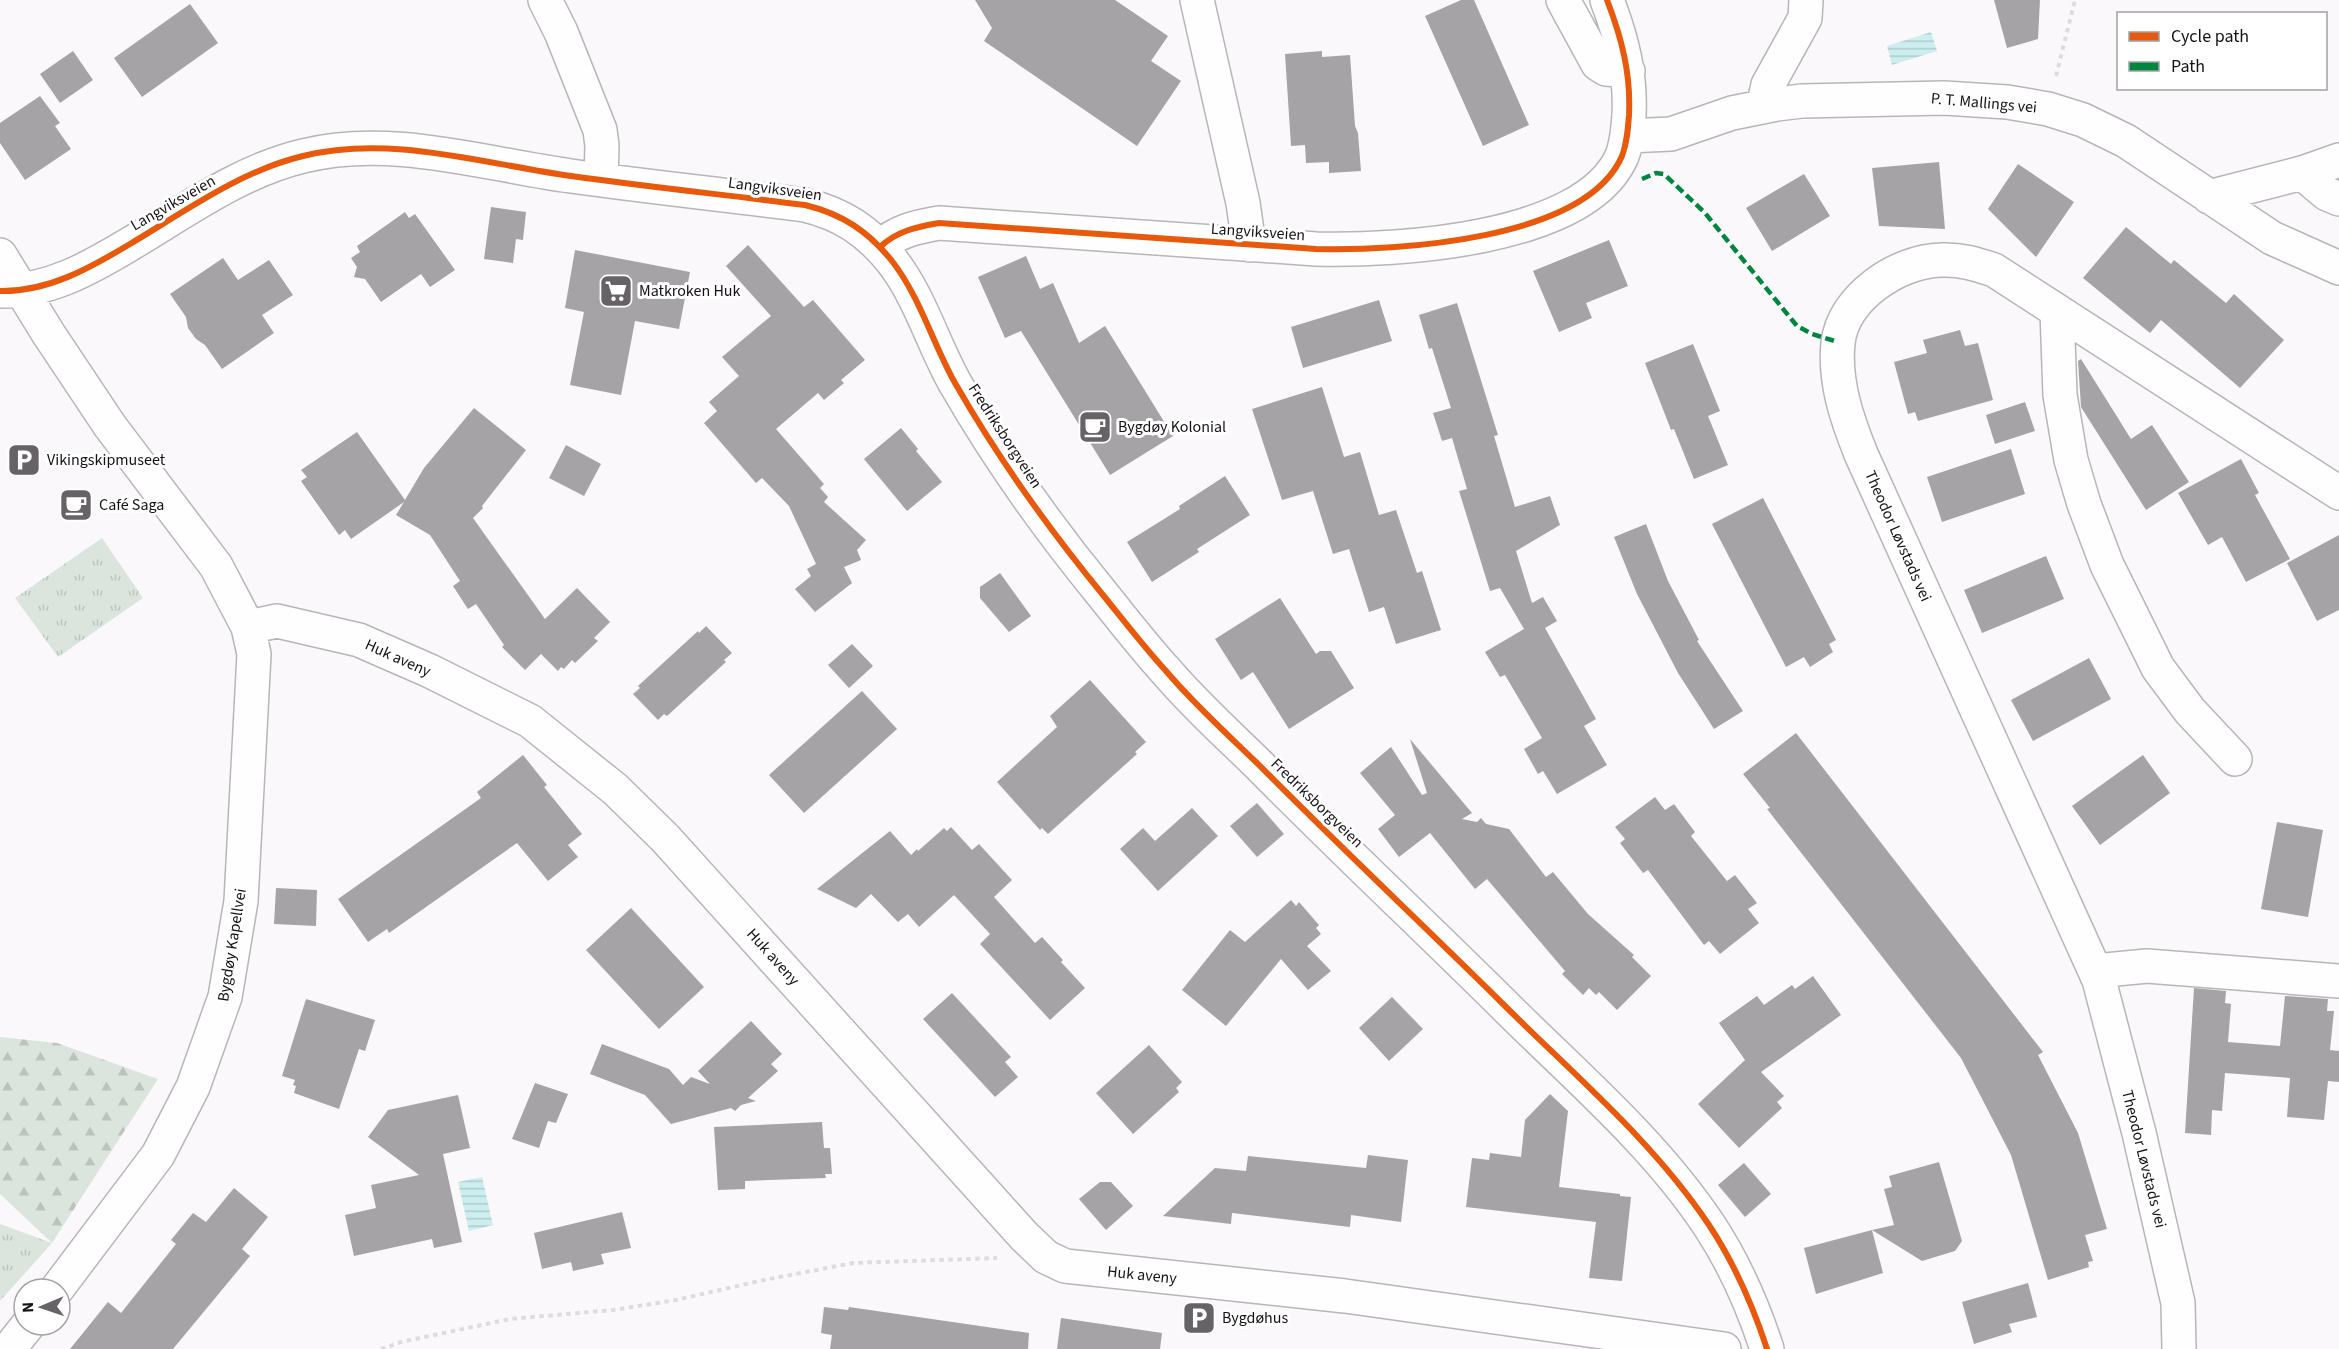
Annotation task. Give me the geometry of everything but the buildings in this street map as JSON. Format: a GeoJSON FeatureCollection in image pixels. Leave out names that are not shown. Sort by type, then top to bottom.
{"type":"FeatureCollection","features":[{"type":"Feature","properties":{"kind":"street"},"geometry":{"type":"LineString","coordinates":[[546,0],[600,130],[601,180]]}},
{"type":"Feature","properties":{"kind":"street"},"geometry":{"type":"LineString","coordinates":[[1197,0],[1240,192],[1249,245]]}},
{"type":"Feature","properties":{"kind":"street"},"geometry":{"type":"LineString","coordinates":[[1563,0],[1598,64],[1606,69],[1628,71]]}},
{"type":"Feature","properties":{"kind":"street","name":"Langviksveien"},"geometry":{"type":"LineString","coordinates":[[11,290],[58,281],[87,268],[224,188],[274,164],[345,147],[385,147],[601,180],[805,205],[828,210],[846,219],[880,248],[890,238],[901,232],[939,223],[1316,249],[1396,248],[1461,240],[1547,217],[1593,191],[1610,176],[1622,156],[1628,136],[1630,92],[1625,49],[1607,0]]}},
{"type":"Feature","properties":{"kind":"street"},"geometry":{"type":"LineString","coordinates":[[1763,107],[1768,85],[1805,18],[1806,0]]}},
{"type":"Feature","properties":{"kind":"street","name":"P. T. Mallings vei"},"geometry":{"type":"LineString","coordinates":[[1628,136],[1671,134],[1732,113],[1802,101],[1944,98],[2007,102],[2048,109],[2083,120],[2126,141],[2272,238],[2339,268]]}},
{"type":"Feature","properties":{"kind":"street"},"geometry":{"type":"LineString","coordinates":[[2209,197],[2302,173],[2339,160]]}},
{"type":"Feature","properties":{"kind":"street"},"geometry":{"type":"LineString","coordinates":[[2302,173],[2327,194],[2339,199]]}},
{"type":"Feature","properties":{"kind":"street","name":"Fredriksborgveien"},"geometry":{"type":"LineString","coordinates":[[880,248],[894,263],[907,285],[953,378],[979,423],[1038,512],[1085,574],[1166,672],[1216,724],[1413,915],[1646,1147],[1690,1198],[1710,1227],[1744,1291],[1767,1349]]}},
{"type":"Feature","properties":{"kind":"street"},"geometry":{"type":"LineString","coordinates":[[0,255],[11,290],[216,566],[248,627]]}},
{"type":"Feature","properties":{"kind":"street","name":"Theodor Løvstads vei"},"geometry":{"type":"LineString","coordinates":[[2179,1349],[2178,1303],[2139,1133],[2095,970],[1861,454],[1844,410],[1839,378],[1838,342],[1845,318],[1864,293],[1890,275],[1912,265],[1938,260],[1967,261],[1994,270],[2098,335],[2269,450],[2339,493]]}},
{"type":"Feature","properties":{"kind":"street"},"geometry":{"type":"LineString","coordinates":[[2057,311],[2060,395],[2072,460],[2084,504],[2107,565],[2158,668],[2190,711],[2235,759]]}},
{"type":"Feature","properties":{"kind":"street","name":"Huk aveny"},"geometry":{"type":"LineString","coordinates":[[248,627],[277,621],[359,640],[430,671],[530,721],[615,789],[665,838],[1046,1257],[1065,1266],[1345,1296],[1724,1349]]}},
{"type":"Feature","properties":{"kind":"street","name":"Bygdøy Kapellvei"},"geometry":{"type":"LineString","coordinates":[[66,1277],[158,1155],[193,1087],[225,997],[242,890],[254,654],[248,627]]}},
{"type":"Feature","properties":{"kind":"street"},"geometry":{"type":"LineString","coordinates":[[2095,970],[2147,966],[2339,981]]}},
{"type":"Feature","properties":{"kind":"street"},"geometry":{"type":"LineString","coordinates":[[9,1349],[18,1337]]}},
{"type":"Feature","properties":{"kind":"path"},"geometry":{"type":"LineString","coordinates":[[2048,109],[2075,0]]}},
{"type":"Feature","properties":{"kind":"path"},"geometry":{"type":"LineString","coordinates":[[381,1349],[401,1342],[510,1320],[613,1310],[676,1300],[853,1263],[1046,1257]]}},
{"type":"Feature","properties":{"kind":"green space"},"geometry":{"type":"Polygon","coordinates":[[[102,538],[143,598],[58,657],[15,598],[102,538]]]}},
{"type":"Feature","properties":{"kind":"green space"},"geometry":{"type":"Polygon","coordinates":[[[0,1037],[57,1043],[158,1079],[52,1243],[0,1194],[0,1037]]]}},
{"type":"Feature","properties":{"kind":"green space"},"geometry":{"type":"Polygon","coordinates":[[[0,1224],[52,1243],[22,1277],[12,1277],[12,1288],[0,1301],[0,1224]]]}},
{"type":"Feature","properties":{"kind":"water"},"geometry":{"type":"Polygon","coordinates":[[[1931,32],[1937,51],[1892,65],[1887,46],[1931,32]]]}},
{"type":"Feature","properties":{"kind":"water"},"geometry":{"type":"Polygon","coordinates":[[[482,1177],[493,1225],[469,1231],[458,1182],[482,1177]]]}},
{"type":"Feature","properties":{"kind":"marked path"},"geometry":{"type":"LineString","coordinates":[[1642,179],[1656,173],[1664,174],[1705,213],[1797,326],[1812,334],[1838,342]]}},
{"type":"Feature","properties":{"kind":"cycle path"},"geometry":{"type":"LineString","coordinates":[[880,247],[907,230],[939,223],[1316,249],[1438,243],[1485,235],[1530,223],[1570,207],[1601,184],[1622,156],[1628,125],[1629,85],[1621,43],[1607,0]]}},
{"type":"Feature","properties":{"kind":"cycle path"},"geometry":{"type":"LineString","coordinates":[[0,291],[35,287],[68,277],[115,253],[235,182],[280,163],[336,150],[403,149],[571,176],[805,205],[831,213],[853,225],[883,250],[902,275],[955,383],[1006,465],[1043,518],[1134,634],[1199,707],[1611,1109],[1663,1165],[1687,1194],[1727,1254],[1756,1317],[1767,1349]]}},
{"type":"Feature","properties":{"kind":"place","name":"Matkroken Huk"},"geometry":{"type":"Point","coordinates":[616,291]}},
{"type":"Feature","properties":{"kind":"place","name":"Bygdøy Kolonial"},"geometry":{"type":"Point","coordinates":[1095,427]}},
{"type":"Feature","properties":{"kind":"place","name":"Vikingskipmuseet"},"geometry":{"type":"Point","coordinates":[24,460]}},
{"type":"Feature","properties":{"kind":"place","name":"Café Saga"},"geometry":{"type":"Point","coordinates":[76,505]}},
{"type":"Feature","properties":{"kind":"place","name":"Bygdøhus"},"geometry":{"type":"Point","coordinates":[1199,1318]}}]}
